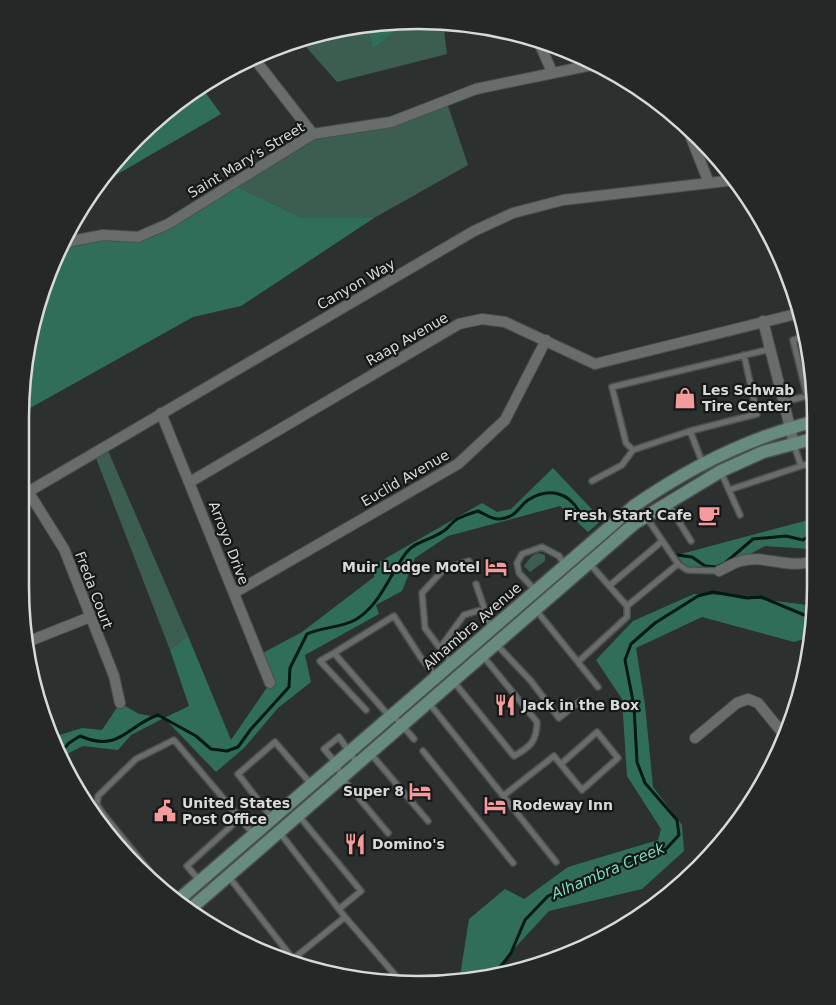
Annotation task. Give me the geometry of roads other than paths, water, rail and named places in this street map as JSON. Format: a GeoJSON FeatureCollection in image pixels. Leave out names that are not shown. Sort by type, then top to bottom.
{"type":"FeatureCollection","features":[{"type":"Feature","properties":{"kind":"main road","name":"Alhambra Avenue"},"geometry":{"type":"LineString","coordinates":[[182,896],[634,506],[703,464],[762,436],[807,423]]}},
{"type":"Feature","properties":{"kind":"main road"},"geometry":{"type":"LineString","coordinates":[[194,905],[645,515],[721,471],[764,452],[807,440]]}},
{"type":"Feature","properties":{"kind":"street"},"geometry":{"type":"LineString","coordinates":[[542,49],[552,72]]}},
{"type":"Feature","properties":{"kind":"street"},"geometry":{"type":"LineString","coordinates":[[258,63],[313,134]]}},
{"type":"Feature","properties":{"kind":"street","name":"Saint Mary's Street"},"geometry":{"type":"LineString","coordinates":[[71,241],[103,235],[138,237],[161,227],[313,134],[391,122],[476,89],[584,66]]}},
{"type":"Feature","properties":{"kind":"street"},"geometry":{"type":"LineString","coordinates":[[689,139],[709,183]]}},
{"type":"Feature","properties":{"kind":"street","name":"Canyon Way"},"geometry":{"type":"LineString","coordinates":[[29,493],[161,413],[474,231],[513,213],[564,200],[727,181]]}},
{"type":"Feature","properties":{"kind":"street","name":"Raap Avenue"},"geometry":{"type":"LineString","coordinates":[[190,482],[460,324],[482,319],[505,322],[595,364],[793,314]]}},
{"type":"Feature","properties":{"kind":"street"},"geometry":{"type":"LineString","coordinates":[[763,321],[794,443]]}},
{"type":"Feature","properties":{"kind":"street","name":"Euclid Avenue"},"geometry":{"type":"LineString","coordinates":[[234,593],[458,464],[505,420],[546,340]]}},
{"type":"Feature","properties":{"kind":"street","name":"Arroyo Drive"},"geometry":{"type":"LineString","coordinates":[[161,413],[270,683]]}},
{"type":"Feature","properties":{"kind":"street","name":"Freda Court"},"geometry":{"type":"LineString","coordinates":[[29,501],[64,549],[114,676],[120,703]]}},
{"type":"Feature","properties":{"kind":"street"},"geometry":{"type":"LineString","coordinates":[[719,571],[741,560],[769,560],[802,566],[807,564]]}},
{"type":"Feature","properties":{"kind":"street"},"geometry":{"type":"LineString","coordinates":[[32,640],[90,617]]}},
{"type":"Feature","properties":{"kind":"street"},"geometry":{"type":"LineString","coordinates":[[695,738],[737,703],[748,699],[758,703],[780,730]]}},
{"type":"Feature","properties":{"kind":"lane"},"geometry":{"type":"LineString","coordinates":[[799,338],[793,340],[806,392]]}},
{"type":"Feature","properties":{"kind":"lane"},"geometry":{"type":"LineString","coordinates":[[633,450],[626,443],[612,388],[771,349]]}},
{"type":"Feature","properties":{"kind":"lane"},"geometry":{"type":"LineString","coordinates":[[592,481],[622,465],[633,450],[690,431],[757,414],[744,355]]}},
{"type":"Feature","properties":{"kind":"lane"},"geometry":{"type":"LineString","coordinates":[[783,402],[806,396]]}},
{"type":"Feature","properties":{"kind":"lane"},"geometry":{"type":"LineString","coordinates":[[690,431],[703,464]]}},
{"type":"Feature","properties":{"kind":"lane"},"geometry":{"type":"LineString","coordinates":[[794,443],[801,466]]}},
{"type":"Feature","properties":{"kind":"lane"},"geometry":{"type":"LineString","coordinates":[[729,490],[807,464]]}},
{"type":"Feature","properties":{"kind":"lane"},"geometry":{"type":"LineString","coordinates":[[721,471],[740,515]]}},
{"type":"Feature","properties":{"kind":"lane"},"geometry":{"type":"LineString","coordinates":[[667,502],[691,541]]}},
{"type":"Feature","properties":{"kind":"lane"},"geometry":{"type":"LineString","coordinates":[[645,515],[659,534],[661,542],[678,564],[687,570],[719,571]]}},
{"type":"Feature","properties":{"kind":"lane"},"geometry":{"type":"LineString","coordinates":[[609,586],[661,542]]}},
{"type":"Feature","properties":{"kind":"lane"},"geometry":{"type":"LineString","coordinates":[[536,591],[519,573],[517,563],[522,554],[542,547],[559,556],[566,565]]}},
{"type":"Feature","properties":{"kind":"lane"},"geometry":{"type":"LineString","coordinates":[[451,664],[425,628],[422,594],[446,568],[469,562],[471,569]]}},
{"type":"Feature","properties":{"kind":"lane"},"geometry":{"type":"LineString","coordinates":[[578,662],[627,617],[627,606],[589,563]]}},
{"type":"Feature","properties":{"kind":"lane"},"geometry":{"type":"LineString","coordinates":[[627,606],[678,564]]}},
{"type":"Feature","properties":{"kind":"lane"},"geometry":{"type":"LineString","coordinates":[[476,584],[492,629]]}},
{"type":"Feature","properties":{"kind":"lane"},"geometry":{"type":"LineString","coordinates":[[440,648],[464,615],[484,609]]}},
{"type":"Feature","properties":{"kind":"lane"},"geometry":{"type":"LineString","coordinates":[[536,610],[598,687]]}},
{"type":"Feature","properties":{"kind":"lane"},"geometry":{"type":"LineString","coordinates":[[366,710],[320,661],[394,616],[421,658],[436,677]]}},
{"type":"Feature","properties":{"kind":"lane"},"geometry":{"type":"LineString","coordinates":[[496,644],[531,681],[559,718],[580,701]]}},
{"type":"Feature","properties":{"kind":"lane"},"geometry":{"type":"LineString","coordinates":[[334,652],[414,739]]}},
{"type":"Feature","properties":{"kind":"lane"},"geometry":{"type":"LineString","coordinates":[[454,682],[514,756],[528,747],[537,736],[537,722],[483,656]]}},
{"type":"Feature","properties":{"kind":"lane"},"geometry":{"type":"LineString","coordinates":[[429,703],[556,862]]}},
{"type":"Feature","properties":{"kind":"lane"},"geometry":{"type":"LineString","coordinates":[[504,796],[554,756],[582,790],[618,758],[597,732],[561,764]]}},
{"type":"Feature","properties":{"kind":"lane"},"geometry":{"type":"LineString","coordinates":[[359,764],[339,737],[324,750],[336,764],[342,778],[388,833]]}},
{"type":"Feature","properties":{"kind":"lane"},"geometry":{"type":"LineString","coordinates":[[139,858],[97,805],[98,796],[136,760],[174,740],[254,835]]}},
{"type":"Feature","properties":{"kind":"lane"},"geometry":{"type":"LineString","coordinates":[[273,818],[238,774],[275,742],[312,784]]}},
{"type":"Feature","properties":{"kind":"lane"},"geometry":{"type":"LineString","coordinates":[[423,751],[513,863]]}},
{"type":"Feature","properties":{"kind":"lane"},"geometry":{"type":"LineString","coordinates":[[371,753],[428,821]]}},
{"type":"Feature","properties":{"kind":"lane"},"geometry":{"type":"LineString","coordinates":[[299,815],[360,891],[339,909]]}},
{"type":"Feature","properties":{"kind":"lane"},"geometry":{"type":"LineString","coordinates":[[200,881],[187,866],[240,818]]}},
{"type":"Feature","properties":{"kind":"lane"},"geometry":{"type":"LineString","coordinates":[[279,832],[345,917],[395,975]]}},
{"type":"Feature","properties":{"kind":"lane"},"geometry":{"type":"LineString","coordinates":[[228,876],[290,955]]}},
{"type":"Feature","properties":{"kind":"lane"},"geometry":{"type":"LineString","coordinates":[[296,957],[345,917]]}},
{"type":"Feature","properties":{"kind":"waterway"},"geometry":{"type":"LineString","coordinates":[[64,749],[80,736],[94,740],[114,740],[158,715],[196,736],[211,749],[227,751],[238,747],[251,729],[289,687],[290,668],[307,634],[349,623],[364,614],[378,598],[406,553],[418,543],[438,535],[457,519],[478,511],[494,519],[506,518],[528,500],[543,494],[551,493],[564,496],[570,500],[580,513],[589,513]]}},
{"type":"Feature","properties":{"kind":"waterway"},"geometry":{"type":"LineString","coordinates":[[677,555],[692,557],[705,566],[716,567],[725,563],[753,539],[786,536],[803,540],[807,537]]}},
{"type":"Feature","properties":{"kind":"waterway","name":"Alhambra Creek"},"geometry":{"type":"LineString","coordinates":[[500,967],[511,953],[525,920],[548,896],[637,857],[666,849],[679,835],[677,820],[645,783],[637,762],[634,706],[625,660],[631,644],[655,623],[698,596],[713,592],[747,598],[761,597],[806,616]]}},
{"type":"Feature","properties":{"kind":"place","name":"Les Schwab Tire Center"},"geometry":{"type":"Point","coordinates":[685,398]}},
{"type":"Feature","properties":{"kind":"place","name":"Fresh Start Cafe"},"geometry":{"type":"Point","coordinates":[709,515]}},
{"type":"Feature","properties":{"kind":"place","name":"Muir Lodge Motel"},"geometry":{"type":"Point","coordinates":[496,567]}},
{"type":"Feature","properties":{"kind":"place","name":"Jack in the Box"},"geometry":{"type":"Point","coordinates":[505,705]}},
{"type":"Feature","properties":{"kind":"place","name":"Super 8"},"geometry":{"type":"Point","coordinates":[420,791]}},
{"type":"Feature","properties":{"kind":"place","name":"Rodeway Inn"},"geometry":{"type":"Point","coordinates":[495,805]}},
{"type":"Feature","properties":{"kind":"place","name":"United States Post Office"},"geometry":{"type":"Point","coordinates":[165,811]}},
{"type":"Feature","properties":{"kind":"place","name":"Domino's"},"geometry":{"type":"Point","coordinates":[355,844]}}]}
